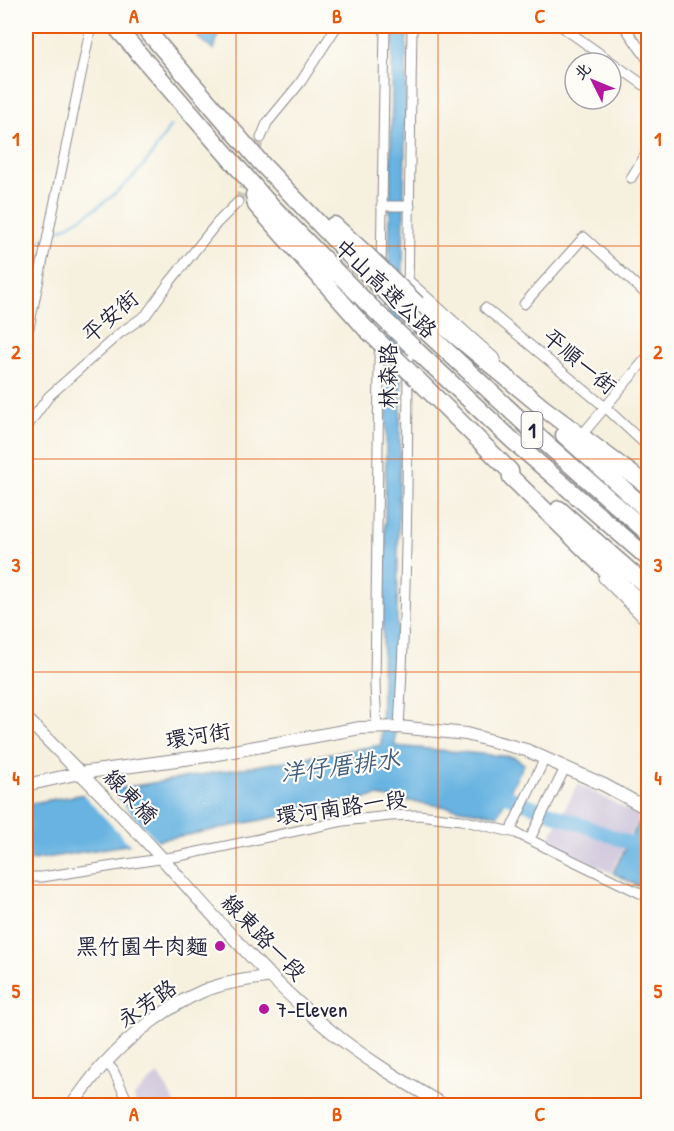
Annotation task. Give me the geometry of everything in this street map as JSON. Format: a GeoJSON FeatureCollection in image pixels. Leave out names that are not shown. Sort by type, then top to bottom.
{"type":"FeatureCollection","features":[{"type":"Feature","properties":{"kind":"highway","name":"中山高速公路"},"geometry":{"type":"LineString","coordinates":[[115,26],[251,182],[366,302],[512,440],[648,558]]}},
{"type":"Feature","properties":{"kind":"highway","name":"中山高速公路"},"geometry":{"type":"LineString","coordinates":[[143,26],[256,143],[261,163],[367,274],[541,439],[648,533]]}},
{"type":"Feature","properties":{"kind":"highway"},"geometry":{"type":"LineString","coordinates":[[256,143],[339,230],[417,303],[542,407],[648,486]]}},
{"type":"Feature","properties":{"kind":"highway"},"geometry":{"type":"LineString","coordinates":[[251,182],[256,205],[365,328],[648,610]]}},
{"type":"Feature","properties":{"kind":"highway"},"geometry":{"type":"LineString","coordinates":[[469,347],[473,356],[648,511]]}},
{"type":"Feature","properties":{"kind":"highway"},"geometry":{"type":"LineString","coordinates":[[510,471],[517,472],[648,587]]}},
{"type":"Feature","properties":{"kind":"street"},"geometry":{"type":"LineString","coordinates":[[26,342],[91,26]]}},
{"type":"Feature","properties":{"kind":"street"},"geometry":{"type":"LineString","coordinates":[[256,143],[267,123],[300,83],[337,26]]}},
{"type":"Feature","properties":{"kind":"street","name":"林森路"},"geometry":{"type":"LineString","coordinates":[[377,727],[375,686],[385,26]]}},
{"type":"Feature","properties":{"kind":"street","name":"林森路"},"geometry":{"type":"LineString","coordinates":[[399,727],[403,662],[408,395],[407,279],[412,26]]}},
{"type":"Feature","properties":{"kind":"street"},"geometry":{"type":"LineString","coordinates":[[561,26],[648,88]]}},
{"type":"Feature","properties":{"kind":"street"},"geometry":{"type":"LineString","coordinates":[[624,26],[648,60]]}},
{"type":"Feature","properties":{"kind":"street"},"geometry":{"type":"LineString","coordinates":[[631,178],[648,151]]}},
{"type":"Feature","properties":{"kind":"street","name":"平安街"},"geometry":{"type":"LineString","coordinates":[[26,428],[49,396],[120,333],[146,315],[217,223],[238,202]]}},
{"type":"Feature","properties":{"kind":"street"},"geometry":{"type":"LineString","coordinates":[[383,206],[408,206]]}},
{"type":"Feature","properties":{"kind":"street"},"geometry":{"type":"LineString","coordinates":[[524,304],[584,237],[648,296]]}},
{"type":"Feature","properties":{"kind":"street"},"geometry":{"type":"LineString","coordinates":[[407,279],[535,393],[582,427],[604,407],[648,356]]}},
{"type":"Feature","properties":{"kind":"street","name":"平順一街"},"geometry":{"type":"LineString","coordinates":[[485,308],[604,407],[648,447]]}},
{"type":"Feature","properties":{"kind":"street"},"geometry":{"type":"LineString","coordinates":[[520,493],[648,624]]}},
{"type":"Feature","properties":{"kind":"street"},"geometry":{"type":"LineString","coordinates":[[26,717],[80,773]]}},
{"type":"Feature","properties":{"kind":"street","name":"環河街"},"geometry":{"type":"LineString","coordinates":[[26,784],[80,773],[195,757],[321,734],[377,727],[399,727],[466,734],[510,745],[604,784],[648,809]]}},
{"type":"Feature","properties":{"kind":"street"},"geometry":{"type":"LineString","coordinates":[[510,831],[544,759]]}},
{"type":"Feature","properties":{"kind":"street"},"geometry":{"type":"LineString","coordinates":[[530,839],[565,768]]}},
{"type":"Feature","properties":{"kind":"street","name":"線東橋"},"geometry":{"type":"LineString","coordinates":[[80,773],[152,848]]}},
{"type":"Feature","properties":{"kind":"street","name":"環河南路一段"},"geometry":{"type":"LineString","coordinates":[[26,877],[42,877],[162,858],[343,821],[419,815],[461,820],[510,831],[648,897]]}},
{"type":"Feature","properties":{"kind":"street","name":"線東路一段"},"geometry":{"type":"LineString","coordinates":[[152,848],[271,976],[308,1012],[346,1043],[445,1106]]}},
{"type":"Feature","properties":{"kind":"street","name":"永芳路"},"geometry":{"type":"LineString","coordinates":[[71,1106],[105,1062],[153,1022],[192,996],[232,982],[271,976]]}},
{"type":"Feature","properties":{"kind":"street"},"geometry":{"type":"LineString","coordinates":[[105,1062],[113,1070],[130,1106]]}},
{"type":"Feature","properties":{"kind":"shaded area"},"geometry":{"type":"Polygon","coordinates":[[[578,784],[640,816],[611,873],[548,841],[578,784]]]}},
{"type":"Feature","properties":{"kind":"shaded area"},"geometry":{"type":"Polygon","coordinates":[[[158,1074],[176,1105],[136,1105],[134,1096],[158,1074]]]}},
{"type":"Feature","properties":{"kind":"water"},"geometry":{"type":"Polygon","coordinates":[[[202,26],[220,26],[214,50],[198,38],[202,26]]]}},
{"type":"Feature","properties":{"kind":"water"},"geometry":{"type":"Polygon","coordinates":[[[393,26],[407,26],[395,746],[514,757],[524,764],[498,815],[377,796],[188,835],[26,861],[26,804],[381,745],[393,26]]]}},
{"type":"Feature","properties":{"kind":"water"},"geometry":{"type":"Polygon","coordinates":[[[641,818],[648,823],[648,891],[613,873],[641,818]]]}},
{"type":"Feature","properties":{"kind":"pier"},"geometry":{"type":"Polygon","coordinates":[[[526,762],[527,766],[497,818],[526,762]]]}},
{"type":"Feature","properties":{"kind":"pier"},"geometry":{"type":"Polygon","coordinates":[[[108,787],[159,843],[132,847],[80,791],[108,787]]]}},
{"type":"Feature","properties":{"kind":"waterway"},"geometry":{"type":"LineString","coordinates":[[52,234],[79,219],[118,191],[140,169],[170,126]]}},
{"type":"Feature","properties":{"kind":"waterway"},"geometry":{"type":"LineString","coordinates":[[26,248],[45,238]]}},
{"type":"Feature","properties":{"kind":"waterway","name":"洋仔厝排水"},"geometry":{"type":"LineString","coordinates":[[490,790],[632,844],[648,854]]}},
{"type":"Feature","properties":{"kind":"tunnel"},"geometry":{"type":"LineString","coordinates":[[238,202],[261,138]]}},
{"type":"Feature","properties":{"kind":"place","name":"黑竹園牛肉麵"},"geometry":{"type":"Point","coordinates":[220,946]}},
{"type":"Feature","properties":{"kind":"place","name":"7-Eleven"},"geometry":{"type":"Point","coordinates":[264,1009]}}]}
